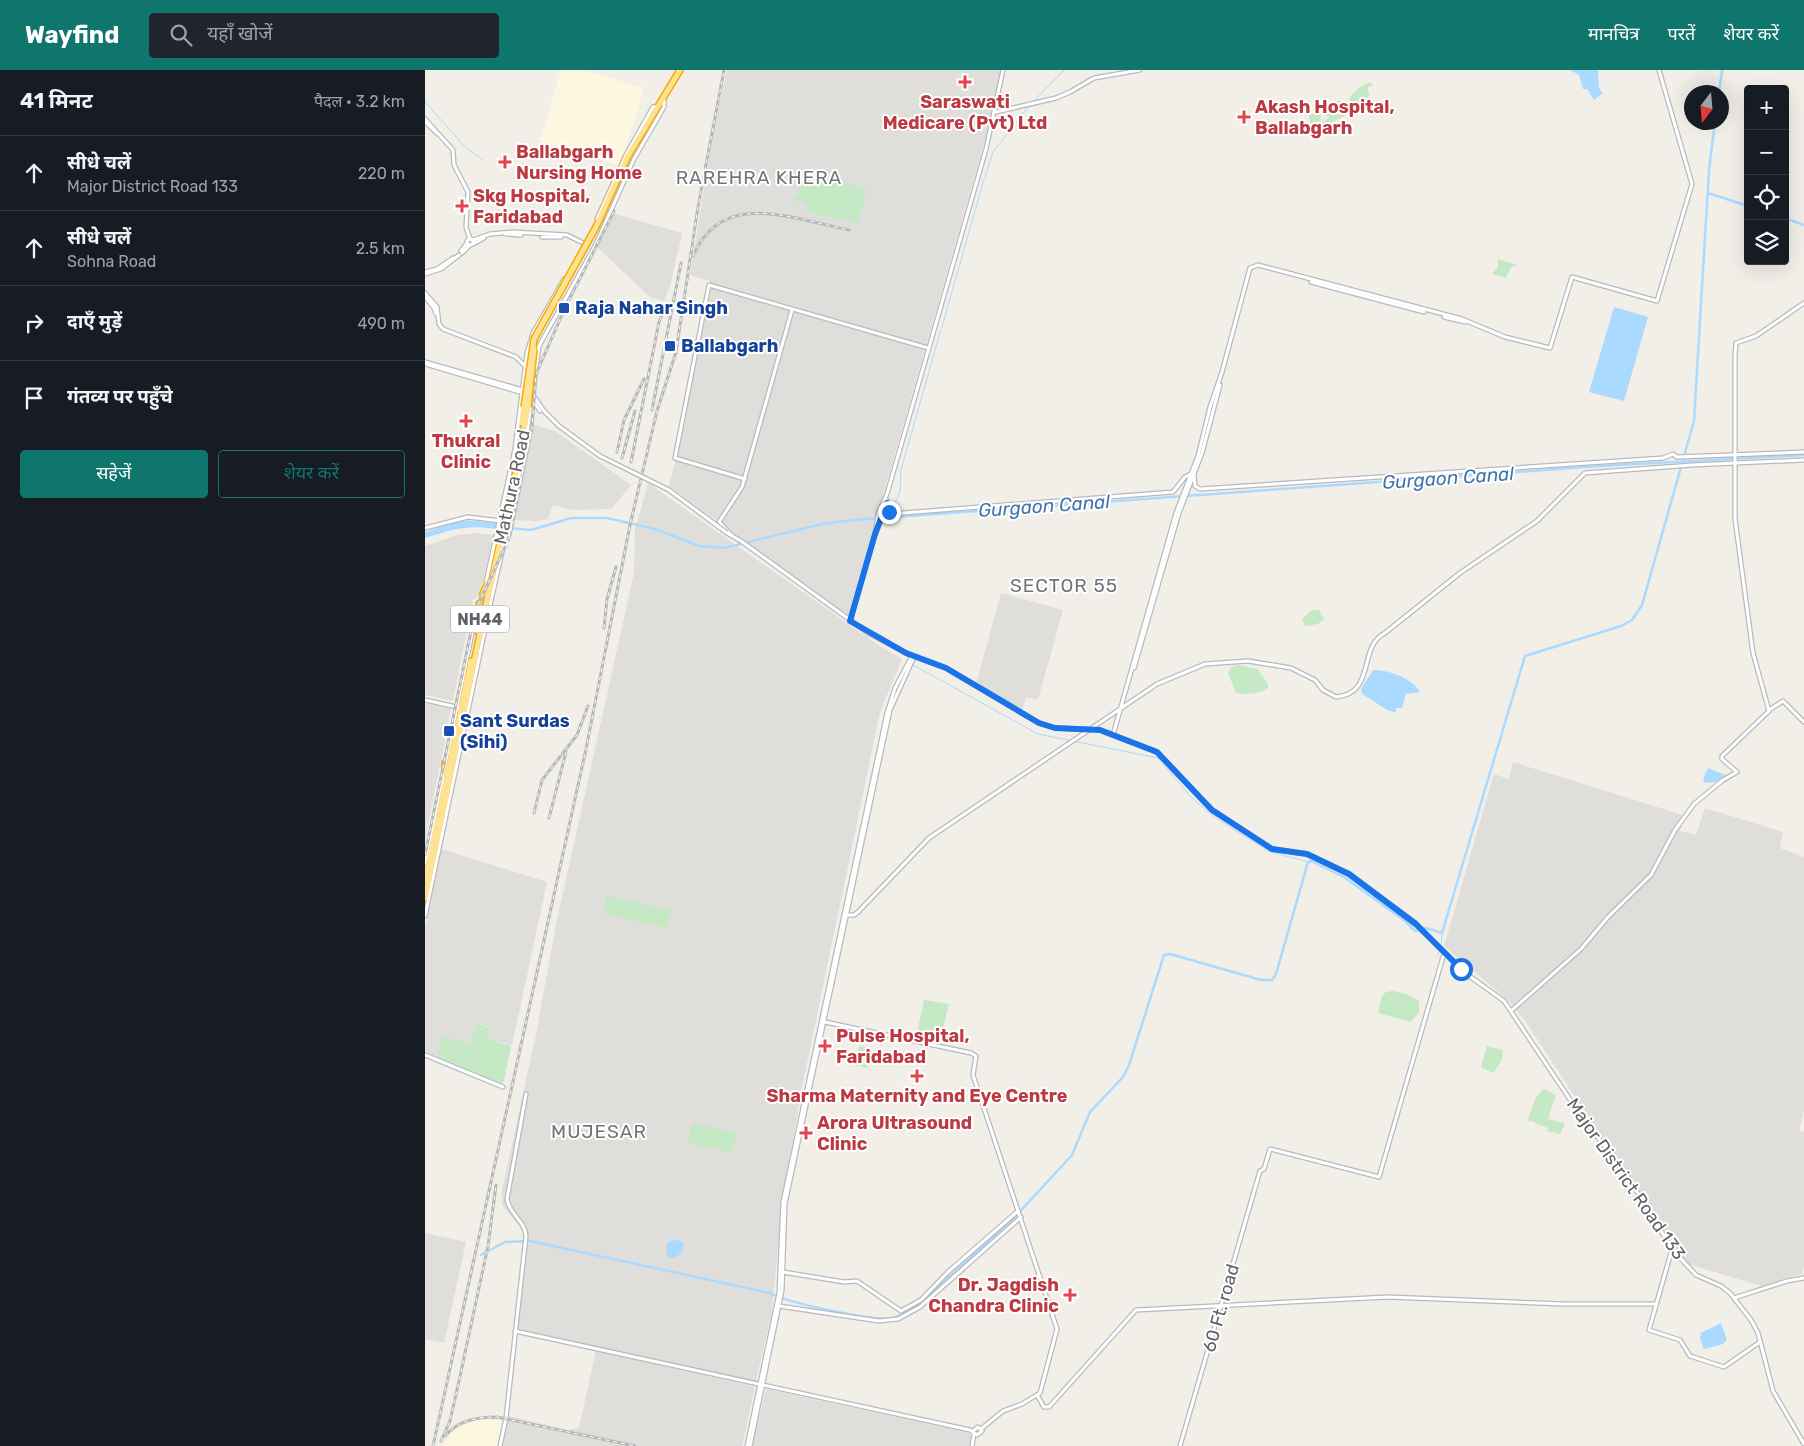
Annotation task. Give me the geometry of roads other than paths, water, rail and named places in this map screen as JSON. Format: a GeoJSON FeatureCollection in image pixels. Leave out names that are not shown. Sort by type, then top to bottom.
{"type":"FeatureCollection","features":[{"type":"Feature","properties":{"kind":"highway","name":"NH44"},"geometry":{"type":"LineString","coordinates":[[662,101],[681,70]]}},
{"type":"Feature","properties":{"kind":"highway","name":"Mathura Road"},"geometry":{"type":"LineString","coordinates":[[624,169],[629,151],[662,101]]}},
{"type":"Feature","properties":{"kind":"highway","name":"Mathura Road"},"geometry":{"type":"LineString","coordinates":[[425,898],[503,531],[537,338],[597,228],[624,169],[662,101]]}},
{"type":"Feature","properties":{"kind":"highway","name":"Mathura Road"},"geometry":{"type":"LineString","coordinates":[[444,783],[458,707],[466,685],[489,580],[503,531]]}},
{"type":"Feature","properties":{"kind":"highway"},"geometry":{"type":"LineString","coordinates":[[483,594],[489,580]]}},
{"type":"Feature","properties":{"kind":"highway"},"geometry":{"type":"LineString","coordinates":[[477,631],[479,604]]}},
{"type":"Feature","properties":{"kind":"highway"},"geometry":{"type":"LineString","coordinates":[[425,880],[444,783],[445,763]]}},
{"type":"Feature","properties":{"kind":"street"},"geometry":{"type":"LineString","coordinates":[[881,515],[997,105],[1004,70]]}},
{"type":"Feature","properties":{"kind":"street"},"geometry":{"type":"LineString","coordinates":[[995,112],[1070,92],[1094,78],[1140,70]]}},
{"type":"Feature","properties":{"kind":"street"},"geometry":{"type":"LineString","coordinates":[[1114,735],[1182,499],[1193,475],[1252,267],[1475,324],[1505,337],[1551,347],[1574,277],[1658,300],[1692,184],[1659,70]]}},
{"type":"Feature","properties":{"kind":"street"},"geometry":{"type":"LineString","coordinates":[[425,121],[450,148],[452,165],[466,188],[464,224],[470,242]]}},
{"type":"Feature","properties":{"kind":"street"},"geometry":{"type":"LineString","coordinates":[[425,529],[451,521],[486,519],[504,523],[531,417],[526,405],[523,382],[524,368],[533,333],[585,245],[624,169]]}},
{"type":"Feature","properties":{"kind":"street"},"geometry":{"type":"LineString","coordinates":[[526,405],[534,397],[535,372],[541,340],[595,245],[624,169]]}},
{"type":"Feature","properties":{"kind":"street"},"geometry":{"type":"LineString","coordinates":[[425,273],[437,269],[460,253],[470,242],[490,236],[518,233],[568,237],[585,245]]}},
{"type":"Feature","properties":{"kind":"street"},"geometry":{"type":"LineString","coordinates":[[745,479],[675,458],[708,287],[928,348]]}},
{"type":"Feature","properties":{"kind":"street"},"geometry":{"type":"LineString","coordinates":[[425,293],[436,305],[439,324],[443,329],[515,358],[524,368],[535,372]]}},
{"type":"Feature","properties":{"kind":"street"},"geometry":{"type":"LineString","coordinates":[[425,297],[435,309],[438,324],[442,331],[515,358]]}},
{"type":"Feature","properties":{"kind":"street"},"geometry":{"type":"LineString","coordinates":[[1769,710],[1753,654],[1735,519],[1734,365],[1736,343],[1758,334],[1804,303]]}},
{"type":"Feature","properties":{"kind":"street"},"geometry":{"type":"LineString","coordinates":[[732,536],[719,522],[741,490],[745,479],[793,310]]}},
{"type":"Feature","properties":{"kind":"street"},"geometry":{"type":"LineString","coordinates":[[425,363],[523,391],[534,397],[543,411],[559,426],[600,456],[669,490],[732,536]]}},
{"type":"Feature","properties":{"kind":"street"},"geometry":{"type":"LineString","coordinates":[[523,382],[534,384]]}},
{"type":"Feature","properties":{"kind":"street"},"geometry":{"type":"LineString","coordinates":[[531,417],[543,411]]}},
{"type":"Feature","properties":{"kind":"street"},"geometry":{"type":"LineString","coordinates":[[1193,475],[1195,486],[1200,489],[1663,458],[1673,454],[1677,458],[1804,452]]}},
{"type":"Feature","properties":{"kind":"street"},"geometry":{"type":"LineString","coordinates":[[845,915],[858,912],[929,838],[1089,729],[1162,682],[1205,664],[1248,661],[1291,668],[1315,680],[1323,690],[1335,697],[1347,695],[1364,678],[1369,653],[1377,638],[1461,572],[1537,521],[1583,474],[1590,471],[1804,460]]}},
{"type":"Feature","properties":{"kind":"street"},"geometry":{"type":"LineString","coordinates":[[885,499],[889,514],[1173,492],[1185,477],[1193,475]]}},
{"type":"Feature","properties":{"kind":"street"},"geometry":{"type":"LineString","coordinates":[[850,621],[878,523],[887,503]]}},
{"type":"Feature","properties":{"kind":"street","name":"Mathura Road"},"geometry":{"type":"LineString","coordinates":[[445,763],[479,604],[503,531]]}},
{"type":"Feature","properties":{"kind":"street","name":"Mathura Road"},"geometry":{"type":"LineString","coordinates":[[425,916],[503,531]]}},
{"type":"Feature","properties":{"kind":"street","name":"Major District Road 133"},"geometry":{"type":"LineString","coordinates":[[732,536],[879,640],[913,657],[944,668],[1045,725],[1063,729],[1089,729],[1114,735],[1157,752],[1210,808],[1274,849],[1307,854],[1340,869],[1420,928],[1467,975],[1505,1001],[1575,1107],[1628,1177],[1672,1249],[1696,1275],[1721,1286],[1734,1298],[1755,1327],[1773,1391],[1804,1444]]}},
{"type":"Feature","properties":{"kind":"street"},"geometry":{"type":"LineString","coordinates":[[748,1446],[779,1303],[783,1272],[785,1204],[845,915],[890,710],[913,657]]}},
{"type":"Feature","properties":{"kind":"street"},"geometry":{"type":"LineString","coordinates":[[425,700],[458,707]]}},
{"type":"Feature","properties":{"kind":"street"},"geometry":{"type":"LineString","coordinates":[[1512,1010],[1586,945],[1608,917],[1654,872],[1687,812],[1719,784],[1737,772],[1721,757],[1769,710],[1783,701],[1804,722]]}},
{"type":"Feature","properties":{"kind":"street","name":"Mathura Road"},"geometry":{"type":"LineString","coordinates":[[425,863],[444,783]]}},
{"type":"Feature","properties":{"kind":"street","name":"60 Ft. road"},"geometry":{"type":"LineString","coordinates":[[1181,1446],[1261,1170],[1264,1169],[1271,1148],[1379,1177],[1443,957],[1446,954]]}},
{"type":"Feature","properties":{"kind":"street"},"geometry":{"type":"LineString","coordinates":[[515,1331],[975,1433],[981,1433],[981,1429],[1003,1410],[1040,1392],[1057,1329],[973,1075],[976,1058],[974,1054],[823,1022]]}},
{"type":"Feature","properties":{"kind":"street"},"geometry":{"type":"LineString","coordinates":[[780,1294],[783,1202],[823,1022]]}},
{"type":"Feature","properties":{"kind":"street"},"geometry":{"type":"LineString","coordinates":[[425,1055],[503,1087]]}},
{"type":"Feature","properties":{"kind":"street"},"geometry":{"type":"LineString","coordinates":[[500,1446],[506,1418],[526,1241],[523,1225],[509,1208],[507,1199],[525,1094]]}},
{"type":"Feature","properties":{"kind":"street"},"geometry":{"type":"LineString","coordinates":[[783,1272],[844,1282],[857,1281],[901,1311],[921,1300],[949,1272],[1019,1214]]}},
{"type":"Feature","properties":{"kind":"street"},"geometry":{"type":"LineString","coordinates":[[779,1303],[879,1321],[898,1319],[920,1307],[1019,1214]]}},
{"type":"Feature","properties":{"kind":"street"},"geometry":{"type":"LineString","coordinates":[[1672,1249],[1648,1329],[1680,1340],[1686,1353],[1693,1357],[1724,1367],[1760,1342]]}},
{"type":"Feature","properties":{"kind":"street"},"geometry":{"type":"LineString","coordinates":[[1734,1298],[1787,1281],[1804,1278]]}},
{"type":"Feature","properties":{"kind":"street"},"geometry":{"type":"LineString","coordinates":[[1037,1395],[1044,1407],[1049,1407],[1135,1310],[1388,1297],[1564,1304],[1655,1304]]}},
{"type":"Feature","properties":{"kind":"street"},"geometry":{"type":"LineString","coordinates":[[973,1446],[976,1427],[981,1429]]}},
{"type":"Feature","properties":{"kind":"water"},"geometry":{"type":"Polygon","coordinates":[[[1570,70],[1598,70],[1599,88],[1603,93],[1594,100],[1587,89],[1583,89],[1579,75],[1570,70]]]}},
{"type":"Feature","properties":{"kind":"water"},"geometry":{"type":"Polygon","coordinates":[[[1614,307],[1648,317],[1624,401],[1589,392],[1614,307]]]}},
{"type":"Feature","properties":{"kind":"water"},"geometry":{"type":"Polygon","coordinates":[[[463,520],[509,524],[508,531],[475,527],[448,531],[425,538],[425,532],[463,520]]]}},
{"type":"Feature","properties":{"kind":"water"},"geometry":{"type":"Polygon","coordinates":[[[1373,670],[1386,671],[1400,676],[1412,683],[1420,692],[1406,694],[1402,708],[1396,708],[1396,712],[1389,711],[1362,694],[1361,689],[1373,670]]]}},
{"type":"Feature","properties":{"kind":"water"},"geometry":{"type":"Polygon","coordinates":[[[1708,768],[1725,775],[1716,782],[1705,783],[1703,779],[1708,768]]]}},
{"type":"Feature","properties":{"kind":"water"},"geometry":{"type":"Polygon","coordinates":[[[670,1241],[684,1242],[682,1252],[676,1257],[670,1258],[667,1256],[666,1245],[670,1241]]]}},
{"type":"Feature","properties":{"kind":"water"},"geometry":{"type":"Polygon","coordinates":[[[1721,1323],[1727,1340],[1723,1344],[1704,1349],[1700,1339],[1701,1333],[1721,1323]]]}},
{"type":"Feature","properties":{"kind":"waterway"},"geometry":{"type":"LineString","coordinates":[[1033,102],[1064,70]]}},
{"type":"Feature","properties":{"kind":"waterway"},"geometry":{"type":"LineString","coordinates":[[1720,85],[1722,70]]}},
{"type":"Feature","properties":{"kind":"waterway"},"geometry":{"type":"LineString","coordinates":[[425,102],[466,148]]}},
{"type":"Feature","properties":{"kind":"waterway"},"geometry":{"type":"LineString","coordinates":[[985,177],[993,152],[1029,106]]}},
{"type":"Feature","properties":{"kind":"waterway"},"geometry":{"type":"LineString","coordinates":[[481,1255],[505,1242],[530,1241],[770,1293],[795,1302],[831,1311],[868,1317],[893,1318],[921,1302],[1014,1218],[1072,1155],[1090,1112],[1123,1077],[1129,1065],[1164,955],[1170,954],[1261,980],[1272,980],[1276,974],[1308,862],[1311,861],[1344,877],[1405,921],[1415,931],[1426,928],[1442,933],[1525,656],[1621,626],[1632,620],[1642,605],[1694,421],[1709,170],[1714,130]]}},
{"type":"Feature","properties":{"kind":"waterway"},"geometry":{"type":"LineString","coordinates":[[468,149],[483,160]]}},
{"type":"Feature","properties":{"kind":"waterway"},"geometry":{"type":"LineString","coordinates":[[942,327],[984,179]]}},
{"type":"Feature","properties":{"kind":"waterway"},"geometry":{"type":"LineString","coordinates":[[1708,193],[1744,205]]}},
{"type":"Feature","properties":{"kind":"waterway"},"geometry":{"type":"LineString","coordinates":[[1789,219],[1804,225]]}},
{"type":"Feature","properties":{"kind":"waterway"},"geometry":{"type":"LineString","coordinates":[[890,512],[900,492],[901,470],[941,329]]}},
{"type":"Feature","properties":{"kind":"waterway","name":"Gurgaon Canal"},"geometry":{"type":"LineString","coordinates":[[507,528],[531,530],[571,518],[607,518],[655,529],[699,546],[724,548],[822,524],[854,520],[1599,466],[1804,455]]}},
{"type":"Feature","properties":{"kind":"waterway"},"geometry":{"type":"LineString","coordinates":[[913,665],[1038,734],[1158,758],[1190,796],[1214,817],[1270,852],[1309,862]]}},
{"type":"Feature","properties":{"kind":"waterway"},"geometry":{"type":"LineString","coordinates":[[1441,947],[1442,933]]}},
{"type":"Feature","properties":{"kind":"waterway"},"geometry":{"type":"LineString","coordinates":[[1438,956],[1439,950]]}},
{"type":"Feature","properties":{"kind":"railway"},"geometry":{"type":"LineString","coordinates":[[433,1446],[586,749],[630,525],[657,411],[676,352],[698,207],[724,70]]}},
{"type":"Feature","properties":{"kind":"railway"},"geometry":{"type":"LineString","coordinates":[[425,855],[475,612],[510,536],[532,428],[536,374],[565,308],[614,211]]}},
{"type":"Feature","properties":{"kind":"railway"},"geometry":{"type":"LineString","coordinates":[[693,256],[706,235],[722,222],[740,215],[761,213],[783,215],[849,230]]}},
{"type":"Feature","properties":{"kind":"railway"},"geometry":{"type":"LineString","coordinates":[[652,410],[681,263]]}},
{"type":"Feature","properties":{"kind":"railway"},"geometry":{"type":"LineString","coordinates":[[631,462],[659,322],[667,303]]}},
{"type":"Feature","properties":{"kind":"railway"},"geometry":{"type":"LineString","coordinates":[[617,452],[624,420],[644,379]]}},
{"type":"Feature","properties":{"kind":"railway"},"geometry":{"type":"LineString","coordinates":[[622,458],[635,411]]}},
{"type":"Feature","properties":{"kind":"railway"},"geometry":{"type":"LineString","coordinates":[[604,628],[607,599],[616,567]]}},
{"type":"Feature","properties":{"kind":"railway"},"geometry":{"type":"LineString","coordinates":[[534,813],[542,780],[577,735],[588,706]]}},
{"type":"Feature","properties":{"kind":"railway"},"geometry":{"type":"LineString","coordinates":[[549,818],[566,752]]}},
{"type":"Feature","properties":{"kind":"railway"},"geometry":{"type":"LineString","coordinates":[[441,1441],[450,1421],[459,1381],[488,1246],[496,1185]]}},
{"type":"Feature","properties":{"kind":"railway"},"geometry":{"type":"LineString","coordinates":[[445,1436],[456,1426],[469,1420],[497,1417],[635,1446]]}},
{"type":"Feature","properties":{"kind":"place","name":"Saraswati Medicare (Pvt) Ltd"},"geometry":{"type":"Point","coordinates":[965,82]}},
{"type":"Feature","properties":{"kind":"place","name":"Akash Hospital, Ballabgarh"},"geometry":{"type":"Point","coordinates":[1244,117]}},
{"type":"Feature","properties":{"kind":"place","name":"Ballabgarh Nursing Home"},"geometry":{"type":"Point","coordinates":[505,162]}},
{"type":"Feature","properties":{"kind":"place","name":"Skg Hospital, Faridabad"},"geometry":{"type":"Point","coordinates":[462,206]}},
{"type":"Feature","properties":{"kind":"place","name":"Raja Nahar Singh"},"geometry":{"type":"Point","coordinates":[564,308]}},
{"type":"Feature","properties":{"kind":"place","name":"Ballabgarh"},"geometry":{"type":"Point","coordinates":[670,346]}},
{"type":"Feature","properties":{"kind":"place","name":"Thukral Clinic"},"geometry":{"type":"Point","coordinates":[466,421]}},
{"type":"Feature","properties":{"kind":"place","name":"Sant Surdas (Sihi)"},"geometry":{"type":"Point","coordinates":[449,731]}},
{"type":"Feature","properties":{"kind":"place","name":"Pulse Hospital, Faridabad"},"geometry":{"type":"Point","coordinates":[825,1046]}},
{"type":"Feature","properties":{"kind":"place","name":"Sharma Maternity and Eye Centre"},"geometry":{"type":"Point","coordinates":[917,1076]}},
{"type":"Feature","properties":{"kind":"place","name":"Arora Ultrasound Clinic"},"geometry":{"type":"Point","coordinates":[806,1133]}},
{"type":"Feature","properties":{"kind":"place","name":"Dr. Jagdish Chandra Clinic"},"geometry":{"type":"Point","coordinates":[1070,1295]}},
{"type":"Feature","properties":{"kind":"district","name":"RAREHRA KHERA"},"geometry":{"type":"Point","coordinates":[759,177]}},
{"type":"Feature","properties":{"kind":"district","name":"SECTOR 55"},"geometry":{"type":"Point","coordinates":[1064,585]}},
{"type":"Feature","properties":{"kind":"district","name":"MUJESAR"},"geometry":{"type":"Point","coordinates":[599,1131]}}]}
